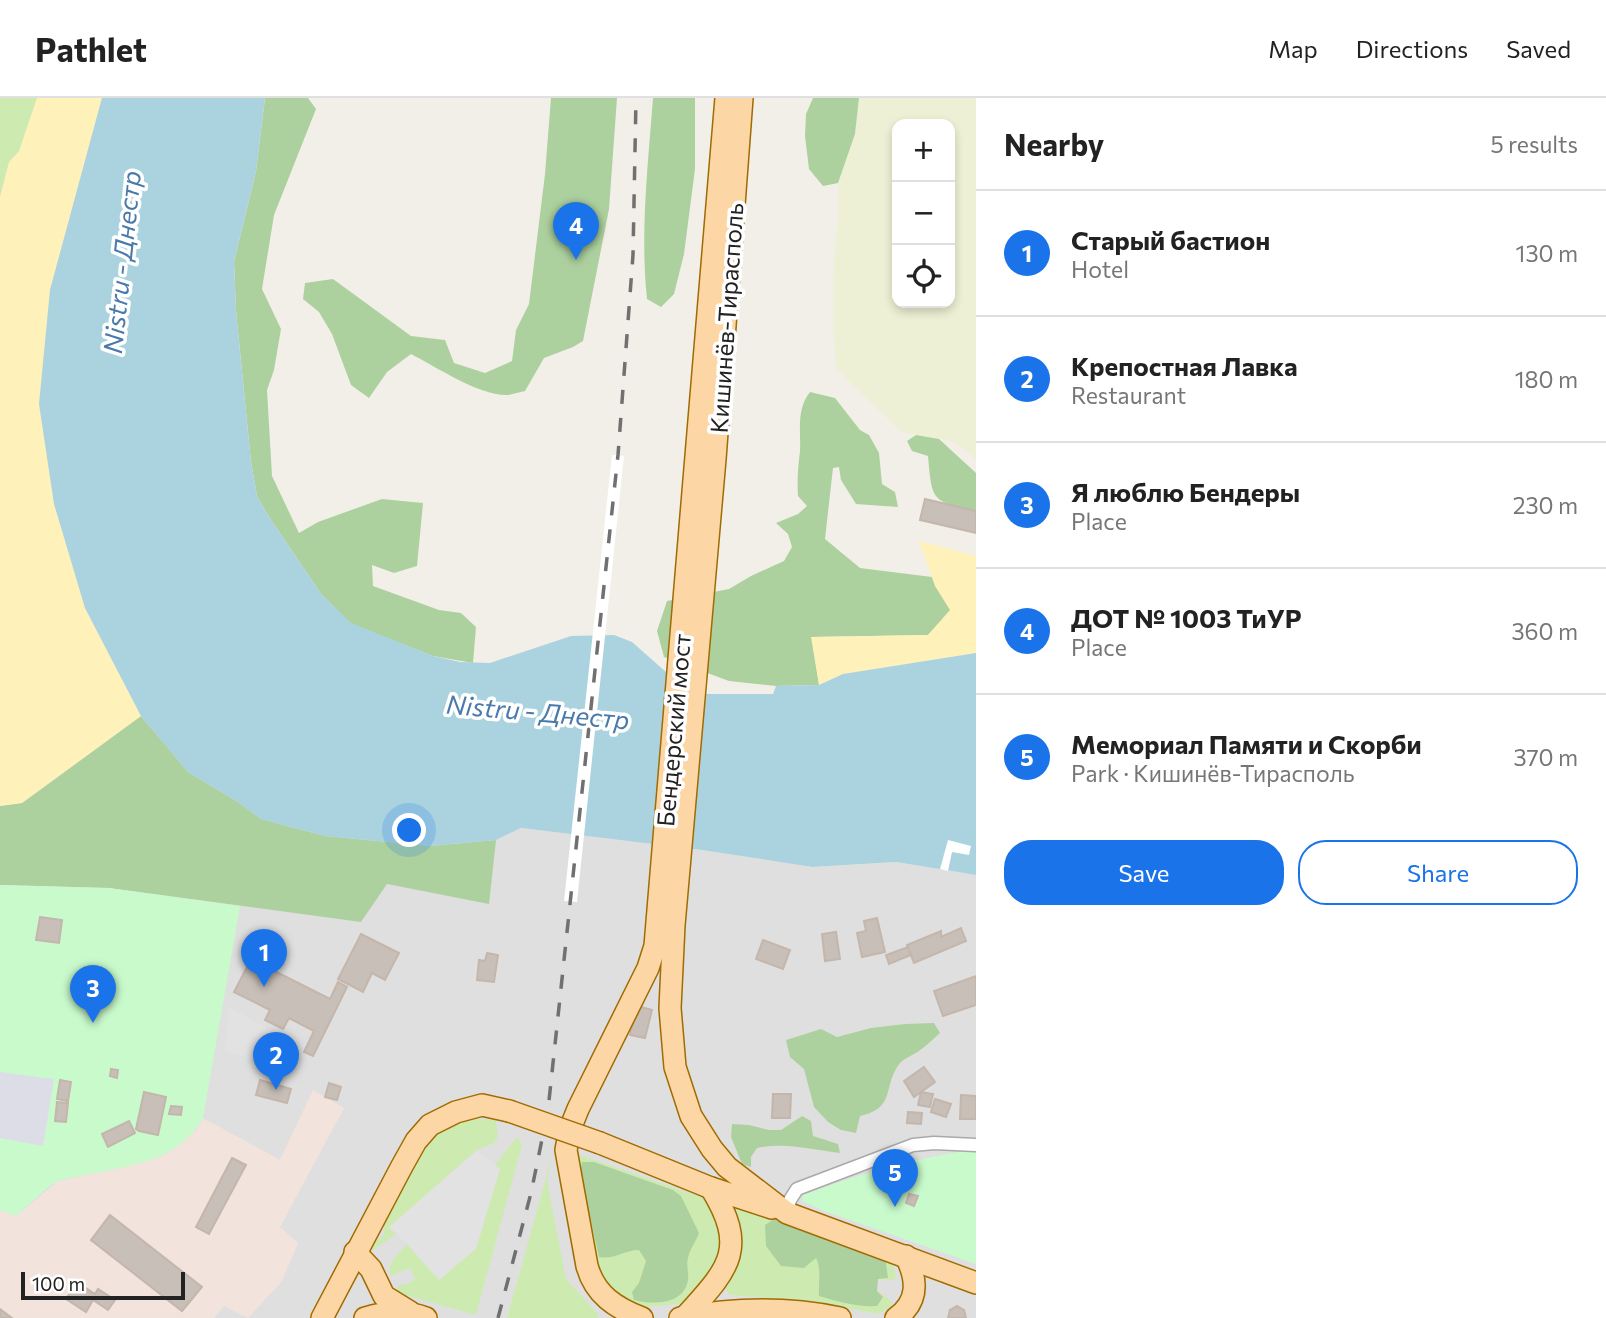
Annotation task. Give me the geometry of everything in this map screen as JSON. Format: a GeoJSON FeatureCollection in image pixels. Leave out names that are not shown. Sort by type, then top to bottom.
{"type":"FeatureCollection","features":[{"type":"Feature","properties":{"kind":"main road","name":"Кишинёв-Тирасполь"},"geometry":{"type":"LineString","coordinates":[[699,536],[726,98]]}},
{"type":"Feature","properties":{"kind":"main road","name":"Кишинёв-Тирасполь"},"geometry":{"type":"LineString","coordinates":[[699,536],[742,98]]}},
{"type":"Feature","properties":{"kind":"main road","name":"Бендерский мост"},"geometry":{"type":"LineString","coordinates":[[665,925],[699,536]]}},
{"type":"Feature","properties":{"kind":"main road"},"geometry":{"type":"LineString","coordinates":[[665,925],[670,1029],[677,1079],[691,1116],[700,1133],[727,1167],[787,1213]]}},
{"type":"Feature","properties":{"kind":"main road"},"geometry":{"type":"LineString","coordinates":[[642,1318],[612,1303],[599,1292],[589,1275],[566,1150],[578,1109],[648,968],[665,925]]}},
{"type":"Feature","properties":{"kind":"main road"},"geometry":{"type":"LineString","coordinates":[[322,1318],[416,1141],[430,1125],[456,1112],[482,1105],[509,1111],[600,1143],[711,1188],[787,1213],[976,1283]]}},
{"type":"Feature","properties":{"kind":"main road"},"geometry":{"type":"LineString","coordinates":[[683,1317],[718,1282],[726,1267],[731,1248],[731,1229],[711,1188]]}},
{"type":"Feature","properties":{"kind":"main road"},"geometry":{"type":"LineString","coordinates":[[355,1252],[371,1269],[384,1296],[418,1315]]}},
{"type":"Feature","properties":{"kind":"main road"},"geometry":{"type":"LineString","coordinates":[[897,1318],[907,1309],[915,1286],[914,1274],[906,1256]]}},
{"type":"Feature","properties":{"kind":"main road"},"geometry":{"type":"LineString","coordinates":[[683,1317],[724,1311],[769,1310],[840,1318]]}},
{"type":"Feature","properties":{"kind":"main road"},"geometry":{"type":"LineString","coordinates":[[365,1318],[381,1313],[418,1315]]}},
{"type":"Feature","properties":{"kind":"street"},"geometry":{"type":"LineString","coordinates":[[787,1213],[790,1200],[797,1189],[913,1145],[976,1145]]}},
{"type":"Feature","properties":{"kind":"shaded area"},"geometry":{"type":"Polygon","coordinates":[[[0,98],[102,98],[85,608],[141,716],[496,840],[521,828],[702,850],[812,867],[896,862],[976,875],[976,1318],[0,1318],[0,98]]]}},
{"type":"Feature","properties":{"kind":"shaded area"},"geometry":{"type":"Polygon","coordinates":[[[229,1007],[296,1044],[283,1068],[225,1051],[229,1007]]]}},
{"type":"Feature","properties":{"kind":"shaded area"},"geometry":{"type":"Polygon","coordinates":[[[0,1072],[54,1079],[43,1146],[0,1138],[0,1072]]]}},
{"type":"Feature","properties":{"kind":"shaded area"},"geometry":{"type":"Polygon","coordinates":[[[313,1090],[344,1108],[280,1227],[298,1243],[282,1281],[248,1318],[224,1306],[214,1318],[0,1318],[0,1210],[16,1216],[58,1181],[129,1166],[164,1155],[196,1130],[203,1118],[280,1160],[313,1090]]]}},
{"type":"Feature","properties":{"kind":"shaded area"},"geometry":{"type":"Polygon","coordinates":[[[477,1150],[500,1169],[476,1249],[439,1280],[389,1227],[477,1150]]]}},
{"type":"Feature","properties":{"kind":"green space"},"geometry":{"type":"Polygon","coordinates":[[[0,98],[37,98],[19,152],[9,162],[0,197],[0,98]]]}},
{"type":"Feature","properties":{"kind":"green space"},"geometry":{"type":"Polygon","coordinates":[[[265,98],[308,98],[316,109],[274,215],[262,289],[281,329],[274,370],[267,390],[272,476],[299,533],[318,522],[382,499],[423,503],[417,566],[394,573],[372,565],[373,586],[439,610],[461,613],[476,627],[473,663],[433,656],[351,624],[321,594],[257,496],[251,462],[236,311],[234,262],[256,171],[265,98]]]}},
{"type":"Feature","properties":{"kind":"green space"},"geometry":{"type":"Polygon","coordinates":[[[551,98],[617,98],[609,209],[583,341],[544,358],[525,391],[508,395],[485,391],[458,380],[411,354],[387,372],[369,398],[351,385],[332,334],[319,312],[303,299],[305,283],[333,279],[411,336],[445,340],[454,363],[485,373],[512,361],[516,330],[529,304],[545,174],[551,98]]]}},
{"type":"Feature","properties":{"kind":"green space"},"geometry":{"type":"Polygon","coordinates":[[[653,98],[695,98],[695,169],[684,254],[674,294],[661,307],[647,299],[644,249],[653,98]]]}},
{"type":"Feature","properties":{"kind":"green space"},"geometry":{"type":"Polygon","coordinates":[[[813,98],[859,98],[855,134],[838,183],[823,186],[809,169],[805,136],[806,114],[813,98]]]}},
{"type":"Feature","properties":{"kind":"green space"},"geometry":{"type":"Polygon","coordinates":[[[859,98],[976,98],[976,459],[951,441],[901,432],[836,368],[833,325],[838,183],[855,134],[859,98]]]}},
{"type":"Feature","properties":{"kind":"green space"},"geometry":{"type":"Polygon","coordinates":[[[810,392],[835,398],[860,430],[869,435],[879,453],[882,484],[895,492],[898,507],[856,504],[841,480],[839,467],[833,468],[825,539],[860,568],[932,577],[951,610],[928,635],[812,637],[819,685],[776,686],[729,681],[664,657],[657,631],[667,601],[729,589],[784,561],[792,547],[788,534],[776,523],[798,514],[807,506],[798,496],[798,479],[801,413],[810,392]]]}},
{"type":"Feature","properties":{"kind":"green space"},"geometry":{"type":"Polygon","coordinates":[[[916,435],[939,439],[976,473],[976,511],[950,505],[937,497],[931,483],[928,456],[912,451],[907,441],[916,435]]]}},
{"type":"Feature","properties":{"kind":"green space"},"geometry":{"type":"Polygon","coordinates":[[[141,716],[188,772],[261,819],[325,836],[430,846],[496,840],[489,904],[387,884],[361,922],[109,888],[0,885],[0,806],[22,803],[141,716]]]}},
{"type":"Feature","properties":{"kind":"green space"},"geometry":{"type":"Polygon","coordinates":[[[0,885],[109,888],[240,906],[203,1118],[193,1132],[181,1144],[152,1159],[58,1181],[16,1216],[0,1210],[0,885]]]}},
{"type":"Feature","properties":{"kind":"green space"},"geometry":{"type":"Polygon","coordinates":[[[934,1023],[940,1033],[900,1063],[884,1102],[879,1108],[860,1116],[856,1133],[841,1130],[828,1122],[814,1107],[804,1069],[790,1057],[786,1040],[821,1029],[837,1037],[871,1028],[934,1023]]]}},
{"type":"Feature","properties":{"kind":"green space"},"geometry":{"type":"Polygon","coordinates":[[[802,1116],[811,1121],[813,1136],[838,1144],[840,1153],[767,1146],[757,1148],[751,1157],[751,1167],[742,1164],[731,1137],[732,1124],[781,1130],[802,1116]]]}},
{"type":"Feature","properties":{"kind":"green space"},"geometry":{"type":"Polygon","coordinates":[[[466,1118],[496,1120],[498,1136],[494,1143],[477,1150],[389,1228],[396,1234],[372,1251],[370,1248],[384,1234],[384,1223],[426,1144],[443,1129],[466,1118]]]}},
{"type":"Feature","properties":{"kind":"green space"},"geometry":{"type":"Polygon","coordinates":[[[517,1137],[522,1145],[476,1315],[394,1292],[399,1285],[415,1279],[410,1268],[391,1276],[392,1263],[407,1244],[439,1280],[500,1169],[495,1165],[517,1137]]]}},
{"type":"Feature","properties":{"kind":"green space"},"geometry":{"type":"Polygon","coordinates":[[[554,1149],[547,1181],[566,1279],[598,1314],[598,1318],[507,1318],[554,1149]]]}},
{"type":"Feature","properties":{"kind":"green space"},"geometry":{"type":"Polygon","coordinates":[[[970,1150],[976,1151],[976,1264],[802,1201],[803,1195],[864,1174],[970,1150]]]}},
{"type":"Feature","properties":{"kind":"green space"},"geometry":{"type":"Polygon","coordinates":[[[577,1154],[710,1200],[715,1205],[725,1255],[687,1303],[635,1308],[600,1284],[577,1154]]]}},
{"type":"Feature","properties":{"kind":"green space"},"geometry":{"type":"Polygon","coordinates":[[[582,1162],[594,1162],[673,1190],[681,1196],[699,1233],[689,1254],[685,1288],[674,1299],[658,1302],[634,1300],[632,1292],[639,1283],[646,1261],[639,1250],[599,1257],[580,1173],[582,1162]]]}},
{"type":"Feature","properties":{"kind":"green space"},"geometry":{"type":"Polygon","coordinates":[[[735,1207],[889,1259],[893,1263],[896,1277],[894,1280],[878,1279],[877,1291],[892,1301],[891,1307],[878,1314],[810,1301],[729,1295],[725,1286],[740,1247],[742,1232],[735,1207]]]}},
{"type":"Feature","properties":{"kind":"green space"},"geometry":{"type":"Polygon","coordinates":[[[774,1219],[879,1256],[886,1263],[888,1278],[878,1279],[877,1291],[883,1297],[877,1306],[855,1305],[819,1296],[816,1258],[804,1268],[781,1266],[766,1246],[765,1225],[774,1219]]]}},
{"type":"Feature","properties":{"kind":"sand"},"geometry":{"type":"Polygon","coordinates":[[[37,98],[102,98],[50,290],[85,608],[141,716],[22,803],[0,806],[0,197],[9,162],[19,151],[37,98]]]}},
{"type":"Feature","properties":{"kind":"sand"},"geometry":{"type":"Polygon","coordinates":[[[919,541],[976,556],[976,653],[843,674],[819,685],[811,637],[928,635],[950,610],[935,586],[919,541]]]}},
{"type":"Feature","properties":{"kind":"water","name":"Nistru - Днестр"},"geometry":{"type":"Polygon","coordinates":[[[102,98],[265,98],[256,171],[234,262],[236,311],[251,462],[257,496],[269,517],[321,594],[351,623],[433,656],[460,662],[490,663],[571,636],[614,635],[632,642],[666,672],[699,694],[773,694],[776,686],[819,685],[843,674],[976,653],[976,875],[896,862],[812,867],[702,850],[521,828],[496,840],[430,846],[325,836],[261,819],[188,772],[141,716],[85,608],[54,504],[39,404],[50,290],[102,98]]]}},
{"type":"Feature","properties":{"kind":"pier"},"geometry":{"type":"Polygon","coordinates":[[[612,455],[624,456],[577,902],[564,901],[612,455]]]}},
{"type":"Feature","properties":{"kind":"pier"},"geometry":{"type":"Polygon","coordinates":[[[948,840],[971,846],[969,855],[952,852],[948,871],[940,869],[948,840]]]}},
{"type":"Feature","properties":{"kind":"building"},"geometry":{"type":"Polygon","coordinates":[[[925,499],[976,511],[976,533],[920,520],[925,499]]]}},
{"type":"Feature","properties":{"kind":"building"},"geometry":{"type":"Polygon","coordinates":[[[40,917],[62,920],[59,943],[36,940],[40,917]]]}},
{"type":"Feature","properties":{"kind":"building"},"geometry":{"type":"Polygon","coordinates":[[[877,918],[885,952],[862,957],[857,933],[866,931],[864,921],[877,918]]]}},
{"type":"Feature","properties":{"kind":"building"},"geometry":{"type":"Polygon","coordinates":[[[961,928],[966,941],[914,963],[907,945],[941,931],[941,937],[961,928]]]}},
{"type":"Feature","properties":{"kind":"building"},"geometry":{"type":"Polygon","coordinates":[[[836,932],[840,959],[825,961],[822,934],[836,932]]]}},
{"type":"Feature","properties":{"kind":"building"},"geometry":{"type":"Polygon","coordinates":[[[361,934],[399,953],[385,980],[372,973],[363,992],[338,979],[361,934]]]}},
{"type":"Feature","properties":{"kind":"building"},"geometry":{"type":"Polygon","coordinates":[[[763,940],[790,950],[783,969],[756,959],[763,940]]]}},
{"type":"Feature","properties":{"kind":"building"},"geometry":{"type":"Polygon","coordinates":[[[908,947],[911,955],[889,964],[886,955],[908,947]]]}},
{"type":"Feature","properties":{"kind":"building"},"geometry":{"type":"Polygon","coordinates":[[[487,953],[498,955],[494,982],[477,980],[479,960],[485,961],[487,953]]]}},
{"type":"Feature","properties":{"kind":"building"},"geometry":{"type":"Polygon","coordinates":[[[251,959],[330,999],[338,982],[347,987],[313,1056],[304,1052],[314,1031],[289,1018],[283,1029],[265,1020],[270,1010],[234,992],[251,959]]]}},
{"type":"Feature","properties":{"kind":"building"},"geometry":{"type":"Polygon","coordinates":[[[976,976],[976,1005],[943,1016],[934,991],[976,976]]]}},
{"type":"Feature","properties":{"kind":"building"},"geometry":{"type":"Polygon","coordinates":[[[637,1006],[652,1010],[645,1038],[630,1035],[637,1006]]]}},
{"type":"Feature","properties":{"kind":"building"},"geometry":{"type":"Polygon","coordinates":[[[924,1067],[935,1082],[914,1097],[904,1081],[924,1067]]]}},
{"type":"Feature","properties":{"kind":"building"},"geometry":{"type":"Polygon","coordinates":[[[111,1069],[118,1070],[117,1078],[110,1076],[111,1069]]]}},
{"type":"Feature","properties":{"kind":"building"},"geometry":{"type":"Polygon","coordinates":[[[60,1080],[71,1082],[68,1101],[57,1099],[60,1080]]]}},
{"type":"Feature","properties":{"kind":"building"},"geometry":{"type":"Polygon","coordinates":[[[260,1080],[291,1089],[287,1103],[256,1095],[260,1080]]]}},
{"type":"Feature","properties":{"kind":"building"},"geometry":{"type":"Polygon","coordinates":[[[329,1083],[341,1087],[337,1100],[325,1097],[329,1083]]]}},
{"type":"Feature","properties":{"kind":"building"},"geometry":{"type":"Polygon","coordinates":[[[144,1092],[166,1097],[158,1135],[136,1129],[144,1092]]]}},
{"type":"Feature","properties":{"kind":"building"},"geometry":{"type":"Polygon","coordinates":[[[921,1092],[933,1094],[930,1107],[918,1105],[921,1092]]]}},
{"type":"Feature","properties":{"kind":"building"},"geometry":{"type":"Polygon","coordinates":[[[773,1094],[791,1094],[790,1118],[772,1118],[773,1094]]]}},
{"type":"Feature","properties":{"kind":"building"},"geometry":{"type":"Polygon","coordinates":[[[961,1095],[976,1096],[976,1119],[960,1119],[961,1095]]]}},
{"type":"Feature","properties":{"kind":"building"},"geometry":{"type":"Polygon","coordinates":[[[935,1099],[951,1104],[946,1117],[931,1112],[935,1099]]]}},
{"type":"Feature","properties":{"kind":"building"},"geometry":{"type":"Polygon","coordinates":[[[57,1102],[68,1103],[66,1122],[55,1121],[57,1102]]]}},
{"type":"Feature","properties":{"kind":"building"},"geometry":{"type":"Polygon","coordinates":[[[171,1106],[182,1107],[181,1115],[169,1114],[171,1106]]]}},
{"type":"Feature","properties":{"kind":"building"},"geometry":{"type":"Polygon","coordinates":[[[908,1112],[922,1113],[921,1124],[907,1123],[908,1112]]]}},
{"type":"Feature","properties":{"kind":"building"},"geometry":{"type":"Polygon","coordinates":[[[129,1121],[135,1133],[108,1147],[102,1134],[129,1121]]]}},
{"type":"Feature","properties":{"kind":"building"},"geometry":{"type":"Polygon","coordinates":[[[232,1158],[246,1165],[209,1234],[196,1227],[232,1158]]]}},
{"type":"Feature","properties":{"kind":"building"},"geometry":{"type":"Polygon","coordinates":[[[909,1194],[918,1196],[914,1206],[906,1203],[909,1194]]]}},
{"type":"Feature","properties":{"kind":"building"},"geometry":{"type":"Polygon","coordinates":[[[110,1215],[202,1287],[182,1311],[91,1240],[110,1215]]]}},
{"type":"Feature","properties":{"kind":"building"},"geometry":{"type":"Polygon","coordinates":[[[77,1282],[95,1294],[98,1289],[115,1300],[108,1310],[93,1300],[86,1312],[66,1299],[77,1282]]]}},
{"type":"Feature","properties":{"kind":"building"},"geometry":{"type":"Polygon","coordinates":[[[957,1306],[964,1310],[966,1318],[948,1318],[950,1310],[957,1306]]]}},
{"type":"Feature","properties":{"kind":"building"},"geometry":{"type":"Polygon","coordinates":[[[0,1309],[12,1318],[0,1318],[0,1309]]]}},
{"type":"Feature","properties":{"kind":"railway"},"geometry":{"type":"LineString","coordinates":[[498,1318],[531,1193],[548,1110],[618,455],[633,255],[636,98]]}},
{"type":"Feature","properties":{"kind":"place","name":"ДОТ № 1003 ТиУР"},"geometry":{"type":"Point","coordinates":[576,260]}},
{"type":"Feature","properties":{"kind":"place","name":"Старый бастион"},"geometry":{"type":"Point","coordinates":[264,987]}},
{"type":"Feature","properties":{"kind":"place","name":"Я люблю Бендеры"},"geometry":{"type":"Point","coordinates":[93,1023]}},
{"type":"Feature","properties":{"kind":"place","name":"Крепостная Лавка"},"geometry":{"type":"Point","coordinates":[276,1090]}},
{"type":"Feature","properties":{"kind":"place","name":"Мемориал Памяти и Скорби"},"geometry":{"type":"Point","coordinates":[895,1207]}}]}
